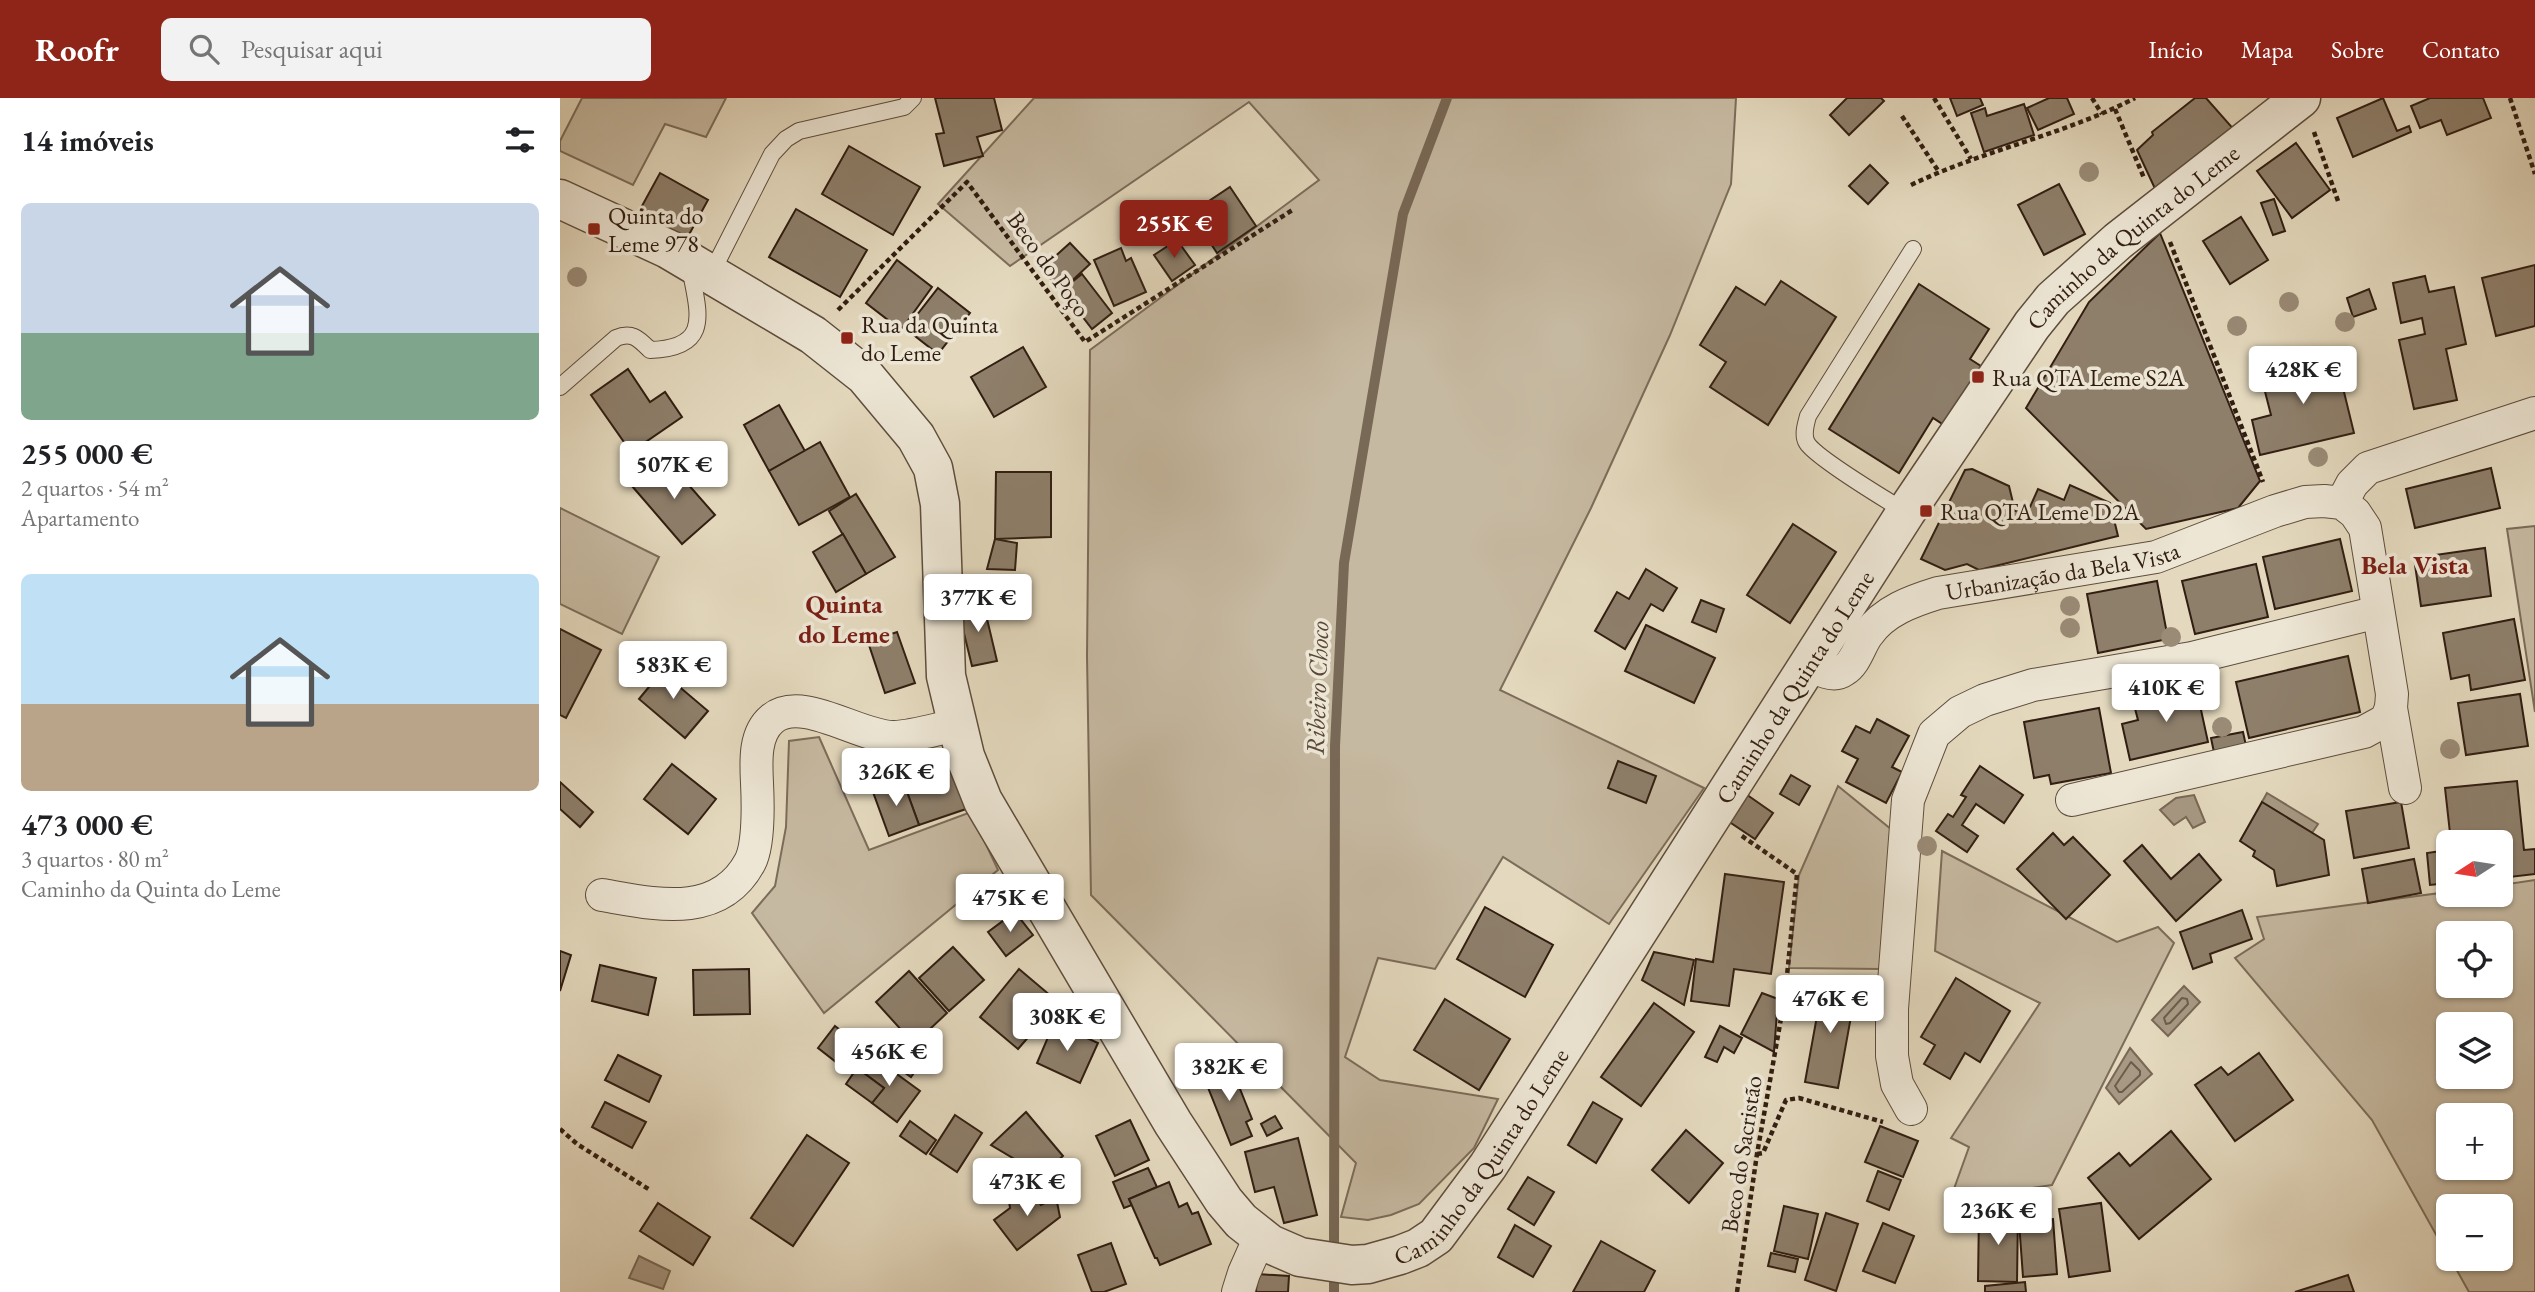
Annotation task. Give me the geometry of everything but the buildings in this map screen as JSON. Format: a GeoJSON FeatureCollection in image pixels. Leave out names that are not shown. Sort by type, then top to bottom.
{"type":"FeatureCollection","features":[{"type":"Feature","properties":{"kind":"street","name":"Caminho da Quinta do Leme"},"geometry":{"type":"LineString","coordinates":[[560,199],[700,268],[813,335],[846,360],[882,394],[916,437],[933,468],[940,504],[946,676],[965,756],[983,801],[1160,1101],[1224,1202],[1241,1221],[1270,1244],[1300,1257],[1352,1265],[1400,1255],[1418,1248],[1436,1236],[1488,1166],[1906,512],[2032,325],[2053,299],[2118,241],[2306,111]]}},
{"type":"Feature","properties":{"kind":"street"},"geometry":{"type":"LineString","coordinates":[[2072,800],[2364,732],[2386,720],[2392,694],[2365,528],[2355,513],[2342,503],[2352,484],[2368,468],[2535,413]]}},
{"type":"Feature","properties":{"kind":"street","name":"Urbanização da Bela Vista"},"geometry":{"type":"LineString","coordinates":[[1810,663],[1820,671],[1832,673],[1844,670],[1856,657],[1869,632],[1908,602],[1938,593],[2156,557],[2305,502],[2342,503]]}},
{"type":"Feature","properties":{"kind":"street"},"geometry":{"type":"LineString","coordinates":[[1898,1116],[1897,1084],[1892,1056],[1892,1009],[1908,800],[1934,734],[1960,712],[1985,700],[2033,685],[2192,658],[2378,612]]}},
{"type":"Feature","properties":{"kind":"street"},"geometry":{"type":"LineString","coordinates":[[2390,708],[2405,788]]}},
{"type":"Feature","properties":{"kind":"street"},"geometry":{"type":"LineString","coordinates":[[602,895],[651,904],[679,905],[699,902],[726,891],[751,861],[757,798],[755,756],[762,731],[773,718],[787,712],[807,712],[829,717],[859,730],[892,737],[957,725]]}},
{"type":"Feature","properties":{"kind":"street"},"geometry":{"type":"LineString","coordinates":[[1238,1292],[1260,1237]]}},
{"type":"Feature","properties":{"kind":"lane"},"geometry":{"type":"LineString","coordinates":[[560,387],[616,338],[623,335],[636,337],[650,350],[668,349],[684,344],[692,336],[697,327],[700,268],[772,155],[786,139],[799,131],[904,107],[913,98]]}},
{"type":"Feature","properties":{"kind":"lane"},"geometry":{"type":"LineString","coordinates":[[1906,512],[1818,454],[1805,442],[1804,433],[1808,416],[1913,249]]}},
{"type":"Feature","properties":{"kind":"path"},"geometry":{"type":"LineString","coordinates":[[1934,98],[1971,159]]}},
{"type":"Feature","properties":{"kind":"path"},"geometry":{"type":"LineString","coordinates":[[2092,98],[2102,114]]}},
{"type":"Feature","properties":{"kind":"path"},"geometry":{"type":"LineString","coordinates":[[1911,185],[1971,159],[2102,114],[2135,98]]}},
{"type":"Feature","properties":{"kind":"path"},"geometry":{"type":"LineString","coordinates":[[2510,98],[2535,174]]}},
{"type":"Feature","properties":{"kind":"path"},"geometry":{"type":"LineString","coordinates":[[2114,109],[2147,186]]}},
{"type":"Feature","properties":{"kind":"path"},"geometry":{"type":"LineString","coordinates":[[2306,111],[2339,201]]}},
{"type":"Feature","properties":{"kind":"path"},"geometry":{"type":"LineString","coordinates":[[1902,116],[1938,172]]}},
{"type":"Feature","properties":{"kind":"path","name":"Beco do Poço"},"geometry":{"type":"LineString","coordinates":[[813,335],[967,182],[1085,342],[1294,209]]}},
{"type":"Feature","properties":{"kind":"path"},"geometry":{"type":"LineString","coordinates":[[2167,234],[2275,511]]}},
{"type":"Feature","properties":{"kind":"path","name":"Beco do Sacristão"},"geometry":{"type":"LineString","coordinates":[[1712,815],[1797,874],[1785,996],[1757,1154],[1737,1292]]}},
{"type":"Feature","properties":{"kind":"path"},"geometry":{"type":"LineString","coordinates":[[1757,1154],[1763,1153],[1786,1100],[1799,1098],[1898,1116]]}},
{"type":"Feature","properties":{"kind":"path"},"geometry":{"type":"LineString","coordinates":[[560,1129],[577,1144],[650,1190]]}},
{"type":"Feature","properties":{"kind":"shaded area"},"geometry":{"type":"Polygon","coordinates":[[[582,98],[726,98],[706,137],[665,124],[633,185],[560,151],[560,141],[582,98]]]}},
{"type":"Feature","properties":{"kind":"shaded area"},"geometry":{"type":"Polygon","coordinates":[[[1034,98],[1736,98],[1731,184],[1670,335],[1591,508],[1500,690],[1704,788],[1609,924],[1503,857],[1435,969],[1378,958],[1345,1057],[1380,1080],[1498,1099],[1474,1148],[1419,1204],[1391,1215],[1368,1220],[1341,1217],[1356,1163],[1091,895],[1087,656],[1090,350],[1319,180],[1249,102],[1010,266],[938,204],[1034,98]]]}},
{"type":"Feature","properties":{"kind":"shaded area"},"geometry":{"type":"Polygon","coordinates":[[[560,508],[659,557],[622,634],[560,604],[560,508]]]}},
{"type":"Feature","properties":{"kind":"shaded area"},"geometry":{"type":"Polygon","coordinates":[[[2535,526],[2535,712],[2507,529],[2535,526]]]}},
{"type":"Feature","properties":{"kind":"shaded area"},"geometry":{"type":"Polygon","coordinates":[[[819,737],[869,850],[971,812],[998,870],[824,1013],[752,913],[775,886],[786,827],[789,741],[819,737]]]}},
{"type":"Feature","properties":{"kind":"shaded area"},"geometry":{"type":"Polygon","coordinates":[[[1838,786],[1892,830],[1880,969],[1789,968],[1799,875],[1838,786]]]}},
{"type":"Feature","properties":{"kind":"shaded area"},"geometry":{"type":"Polygon","coordinates":[[[1942,851],[2117,942],[2158,927],[2174,943],[2052,1185],[1950,1200],[1969,1147],[1951,1138],[2040,1003],[1935,951],[1942,851]]]}},
{"type":"Feature","properties":{"kind":"shaded area"},"geometry":{"type":"Polygon","coordinates":[[[2535,880],[2535,1292],[2469,1292],[2457,1271],[2513,1271],[2513,1194],[2436,1194],[2436,1235],[2372,1120],[2235,958],[2264,939],[2257,917],[2436,894],[2436,907],[2513,907],[2513,883],[2535,880]]]}},
{"type":"Feature","properties":{"kind":"water"},"geometry":{"type":"Polygon","coordinates":[[[2267,793],[2318,824],[2312,833],[2262,802],[2267,793]]]}},
{"type":"Feature","properties":{"kind":"water"},"geometry":{"type":"Polygon","coordinates":[[[2194,795],[2205,822],[2193,828],[2186,817],[2174,825],[2160,810],[2176,798],[2194,795]]]}},
{"type":"Feature","properties":{"kind":"water"},"geometry":{"type":"Polygon","coordinates":[[[2184,986],[2200,1002],[2168,1036],[2152,1020],[2184,986]]]}},
{"type":"Feature","properties":{"kind":"water"},"geometry":{"type":"Polygon","coordinates":[[[2130,1048],[2152,1074],[2119,1104],[2106,1088],[2130,1048]]]}},
{"type":"Feature","properties":{"kind":"water"},"geometry":{"type":"Polygon","coordinates":[[[639,1256],[670,1271],[663,1289],[629,1278],[639,1256]]]}},
{"type":"Feature","properties":{"kind":"waterway","name":"Ribeiro Choco"},"geometry":{"type":"LineString","coordinates":[[1334,1253],[1335,746],[1344,563],[1403,214],[1447,98]]}},
{"type":"Feature","properties":{"kind":"waterway","name":"Ribeiro Choco"},"geometry":{"type":"LineString","coordinates":[[1334,1272],[1334,1292]]}},
{"type":"Feature","properties":{"kind":"place","name":"Quinta do Leme 978"},"geometry":{"type":"Point","coordinates":[594,229]}},
{"type":"Feature","properties":{"kind":"place","name":"Rua da Quinta do Leme"},"geometry":{"type":"Point","coordinates":[847,338]}},
{"type":"Feature","properties":{"kind":"place","name":"Rua QTA Leme S2A"},"geometry":{"type":"Point","coordinates":[1978,377]}},
{"type":"Feature","properties":{"kind":"place","name":"Rua QTA Leme D2A"},"geometry":{"type":"Point","coordinates":[1926,511]}},
{"type":"Feature","properties":{"kind":"district","name":"Bela Vista"},"geometry":{"type":"Point","coordinates":[2415,565]}},
{"type":"Feature","properties":{"kind":"district","name":"Quinta do Leme"},"geometry":{"type":"Point","coordinates":[844,619]}}]}
